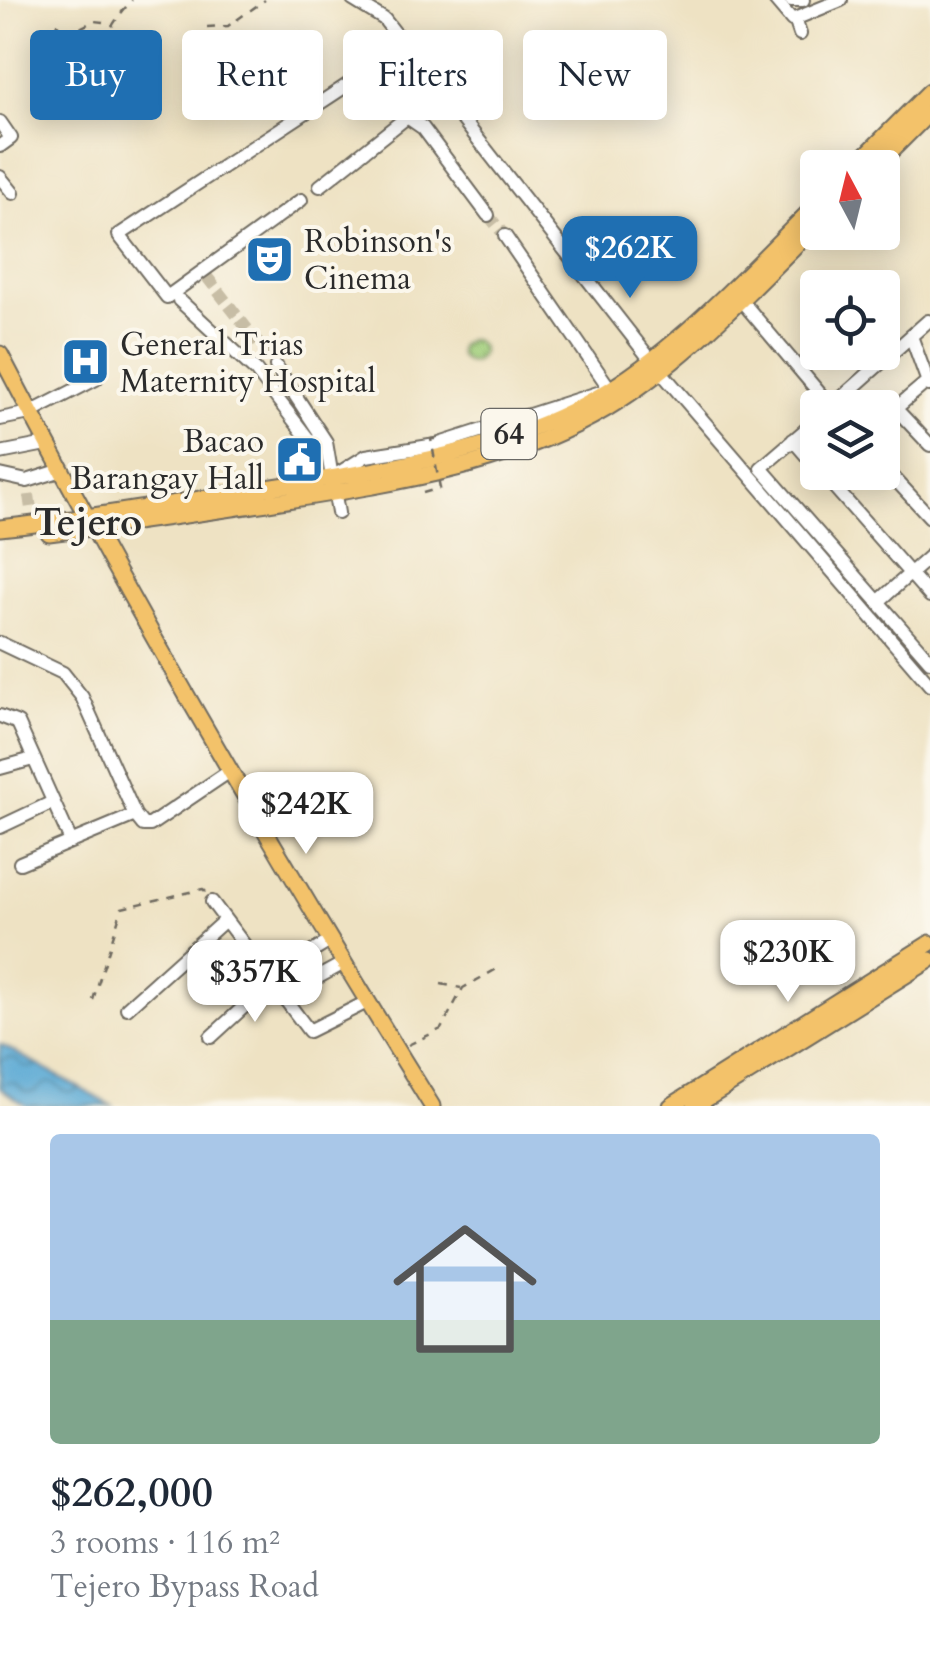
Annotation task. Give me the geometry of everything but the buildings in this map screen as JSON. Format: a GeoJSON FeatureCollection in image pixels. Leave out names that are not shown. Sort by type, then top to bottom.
{"type":"FeatureCollection","features":[{"type":"Feature","properties":{"kind":"main road"},"geometry":{"type":"LineString","coordinates":[[871,150],[930,91]]}},
{"type":"Feature","properties":{"kind":"main road"},"geometry":{"type":"LineString","coordinates":[[892,150],[930,112]]}},
{"type":"Feature","properties":{"kind":"main road","name":"64"},"geometry":{"type":"LineString","coordinates":[[333,485],[481,444],[610,389],[655,364],[800,221]]}},
{"type":"Feature","properties":{"kind":"main road","name":"64"},"geometry":{"type":"LineString","coordinates":[[0,539],[486,459],[597,413],[737,302],[800,241]]}},
{"type":"Feature","properties":{"kind":"main road"},"geometry":{"type":"LineString","coordinates":[[0,354],[88,523],[330,942],[432,1106]]}},
{"type":"Feature","properties":{"kind":"main road","name":"64"},"geometry":{"type":"LineString","coordinates":[[0,528],[30,502],[88,523]]}},
{"type":"Feature","properties":{"kind":"main road"},"geometry":{"type":"LineString","coordinates":[[670,1106],[930,943]]}},
{"type":"Feature","properties":{"kind":"main road"},"geometry":{"type":"LineString","coordinates":[[696,1106],[930,960]]}},
{"type":"Feature","properties":{"kind":"street"},"geometry":{"type":"LineString","coordinates":[[353,0],[384,19],[393,30]]}},
{"type":"Feature","properties":{"kind":"street"},"geometry":{"type":"LineString","coordinates":[[776,0],[786,18],[798,27],[835,1]]}},
{"type":"Feature","properties":{"kind":"street"},"geometry":{"type":"LineString","coordinates":[[791,0],[804,0]]}},
{"type":"Feature","properties":{"kind":"street"},"geometry":{"type":"LineString","coordinates":[[301,200],[206,274],[167,297],[119,235],[343,88]]}},
{"type":"Feature","properties":{"kind":"street"},"geometry":{"type":"LineString","coordinates":[[320,186],[407,117],[422,128],[488,214]]}},
{"type":"Feature","properties":{"kind":"street"},"geometry":{"type":"LineString","coordinates":[[463,120],[655,364],[930,686]]}},
{"type":"Feature","properties":{"kind":"street"},"geometry":{"type":"LineString","coordinates":[[0,122],[11,138],[0,146]]}},
{"type":"Feature","properties":{"kind":"street"},"geometry":{"type":"LineString","coordinates":[[0,176],[13,193]]}},
{"type":"Feature","properties":{"kind":"street"},"geometry":{"type":"LineString","coordinates":[[505,236],[610,389]]}},
{"type":"Feature","properties":{"kind":"street"},"geometry":{"type":"LineString","coordinates":[[179,300],[256,371],[309,440],[326,442]]}},
{"type":"Feature","properties":{"kind":"street"},"geometry":{"type":"LineString","coordinates":[[737,302],[815,390]]}},
{"type":"Feature","properties":{"kind":"street"},"geometry":{"type":"LineString","coordinates":[[850,390],[928,321]]}},
{"type":"Feature","properties":{"kind":"street"},"geometry":{"type":"LineString","coordinates":[[900,406],[929,384],[911,336]]}},
{"type":"Feature","properties":{"kind":"street"},"geometry":{"type":"LineString","coordinates":[[276,366],[326,442],[338,513]]}},
{"type":"Feature","properties":{"kind":"street"},"geometry":{"type":"LineString","coordinates":[[0,418],[30,413],[96,378]]}},
{"type":"Feature","properties":{"kind":"street"},"geometry":{"type":"LineString","coordinates":[[900,413],[930,445]]}},
{"type":"Feature","properties":{"kind":"street"},"geometry":{"type":"LineString","coordinates":[[800,434],[762,468],[930,662]]}},
{"type":"Feature","properties":{"kind":"street"},"geometry":{"type":"LineString","coordinates":[[792,440],[800,449]]}},
{"type":"Feature","properties":{"kind":"street"},"geometry":{"type":"LineString","coordinates":[[0,454],[46,444]]}},
{"type":"Feature","properties":{"kind":"street"},"geometry":{"type":"LineString","coordinates":[[0,475],[30,502],[59,471]]}},
{"type":"Feature","properties":{"kind":"street"},"geometry":{"type":"LineString","coordinates":[[900,485],[930,518]]}},
{"type":"Feature","properties":{"kind":"street"},"geometry":{"type":"LineString","coordinates":[[836,490],[930,596]]}},
{"type":"Feature","properties":{"kind":"street"},"geometry":{"type":"LineString","coordinates":[[878,602],[930,556]]}},
{"type":"Feature","properties":{"kind":"street"},"geometry":{"type":"LineString","coordinates":[[0,643],[63,673],[82,697],[142,825],[150,825],[230,770]]}},
{"type":"Feature","properties":{"kind":"street"},"geometry":{"type":"LineString","coordinates":[[0,716],[18,724],[70,839]]}},
{"type":"Feature","properties":{"kind":"street"},"geometry":{"type":"LineString","coordinates":[[0,768],[33,759]]}},
{"type":"Feature","properties":{"kind":"street"},"geometry":{"type":"LineString","coordinates":[[0,827],[53,802]]}},
{"type":"Feature","properties":{"kind":"street"},"geometry":{"type":"LineString","coordinates":[[20,863],[70,839],[136,815]]}},
{"type":"Feature","properties":{"kind":"street"},"geometry":{"type":"LineString","coordinates":[[212,902],[309,1031],[367,1002]]}},
{"type":"Feature","properties":{"kind":"street"},"geometry":{"type":"LineString","coordinates":[[127,1008],[225,920]]}},
{"type":"Feature","properties":{"kind":"street"},"geometry":{"type":"LineString","coordinates":[[330,942],[304,958],[301,968],[313,980],[344,964]]}},
{"type":"Feature","properties":{"kind":"street"},"geometry":{"type":"LineString","coordinates":[[211,1037],[271,982]]}},
{"type":"Feature","properties":{"kind":"path"},"geometry":{"type":"LineString","coordinates":[[111,30],[132,0]]}},
{"type":"Feature","properties":{"kind":"path"},"geometry":{"type":"LineString","coordinates":[[206,26],[228,26],[266,0]]}},
{"type":"Feature","properties":{"kind":"path"},"geometry":{"type":"LineString","coordinates":[[56,24],[66,35],[94,22],[113,23]]}},
{"type":"Feature","properties":{"kind":"path"},"geometry":{"type":"LineString","coordinates":[[423,493],[441,488],[431,439],[436,438]]}},
{"type":"Feature","properties":{"kind":"path"},"geometry":{"type":"LineString","coordinates":[[92,1000],[122,908],[203,889],[212,902]]}},
{"type":"Feature","properties":{"kind":"path"},"geometry":{"type":"LineString","coordinates":[[398,1050],[441,1028],[462,988],[502,966]]}},
{"type":"Feature","properties":{"kind":"path"},"geometry":{"type":"LineString","coordinates":[[441,984],[462,988]]}},
{"type":"Feature","properties":{"kind":"green space"},"geometry":{"type":"Polygon","coordinates":[[[466,340],[474,340],[481,351],[474,362],[466,362],[459,355],[459,347],[466,340]]]}},
{"type":"Feature","properties":{"kind":"water"},"geometry":{"type":"Polygon","coordinates":[[[0,1044],[112,1106],[27,1106],[0,1088],[0,1044]]]}},
{"type":"Feature","properties":{"kind":"tunnel"},"geometry":{"type":"LineString","coordinates":[[488,215],[505,236]]}},
{"type":"Feature","properties":{"kind":"tunnel"},"geometry":{"type":"LineString","coordinates":[[207,277],[276,366]]}},
{"type":"Feature","properties":{"kind":"tunnel"},"geometry":{"type":"LineString","coordinates":[[29,495],[31,509]]}},
{"type":"Feature","properties":{"kind":"place","name":"Robinson's Cinema"},"geometry":{"type":"Point","coordinates":[269,259]}},
{"type":"Feature","properties":{"kind":"place","name":"General Trias Maternity Hospital"},"geometry":{"type":"Point","coordinates":[85,362]}},
{"type":"Feature","properties":{"kind":"place","name":"Bacao Barangay Hall"},"geometry":{"type":"Point","coordinates":[299,459]}},
{"type":"Feature","properties":{"kind":"district","name":"Tejero"},"geometry":{"type":"Point","coordinates":[88,522]}}]}
